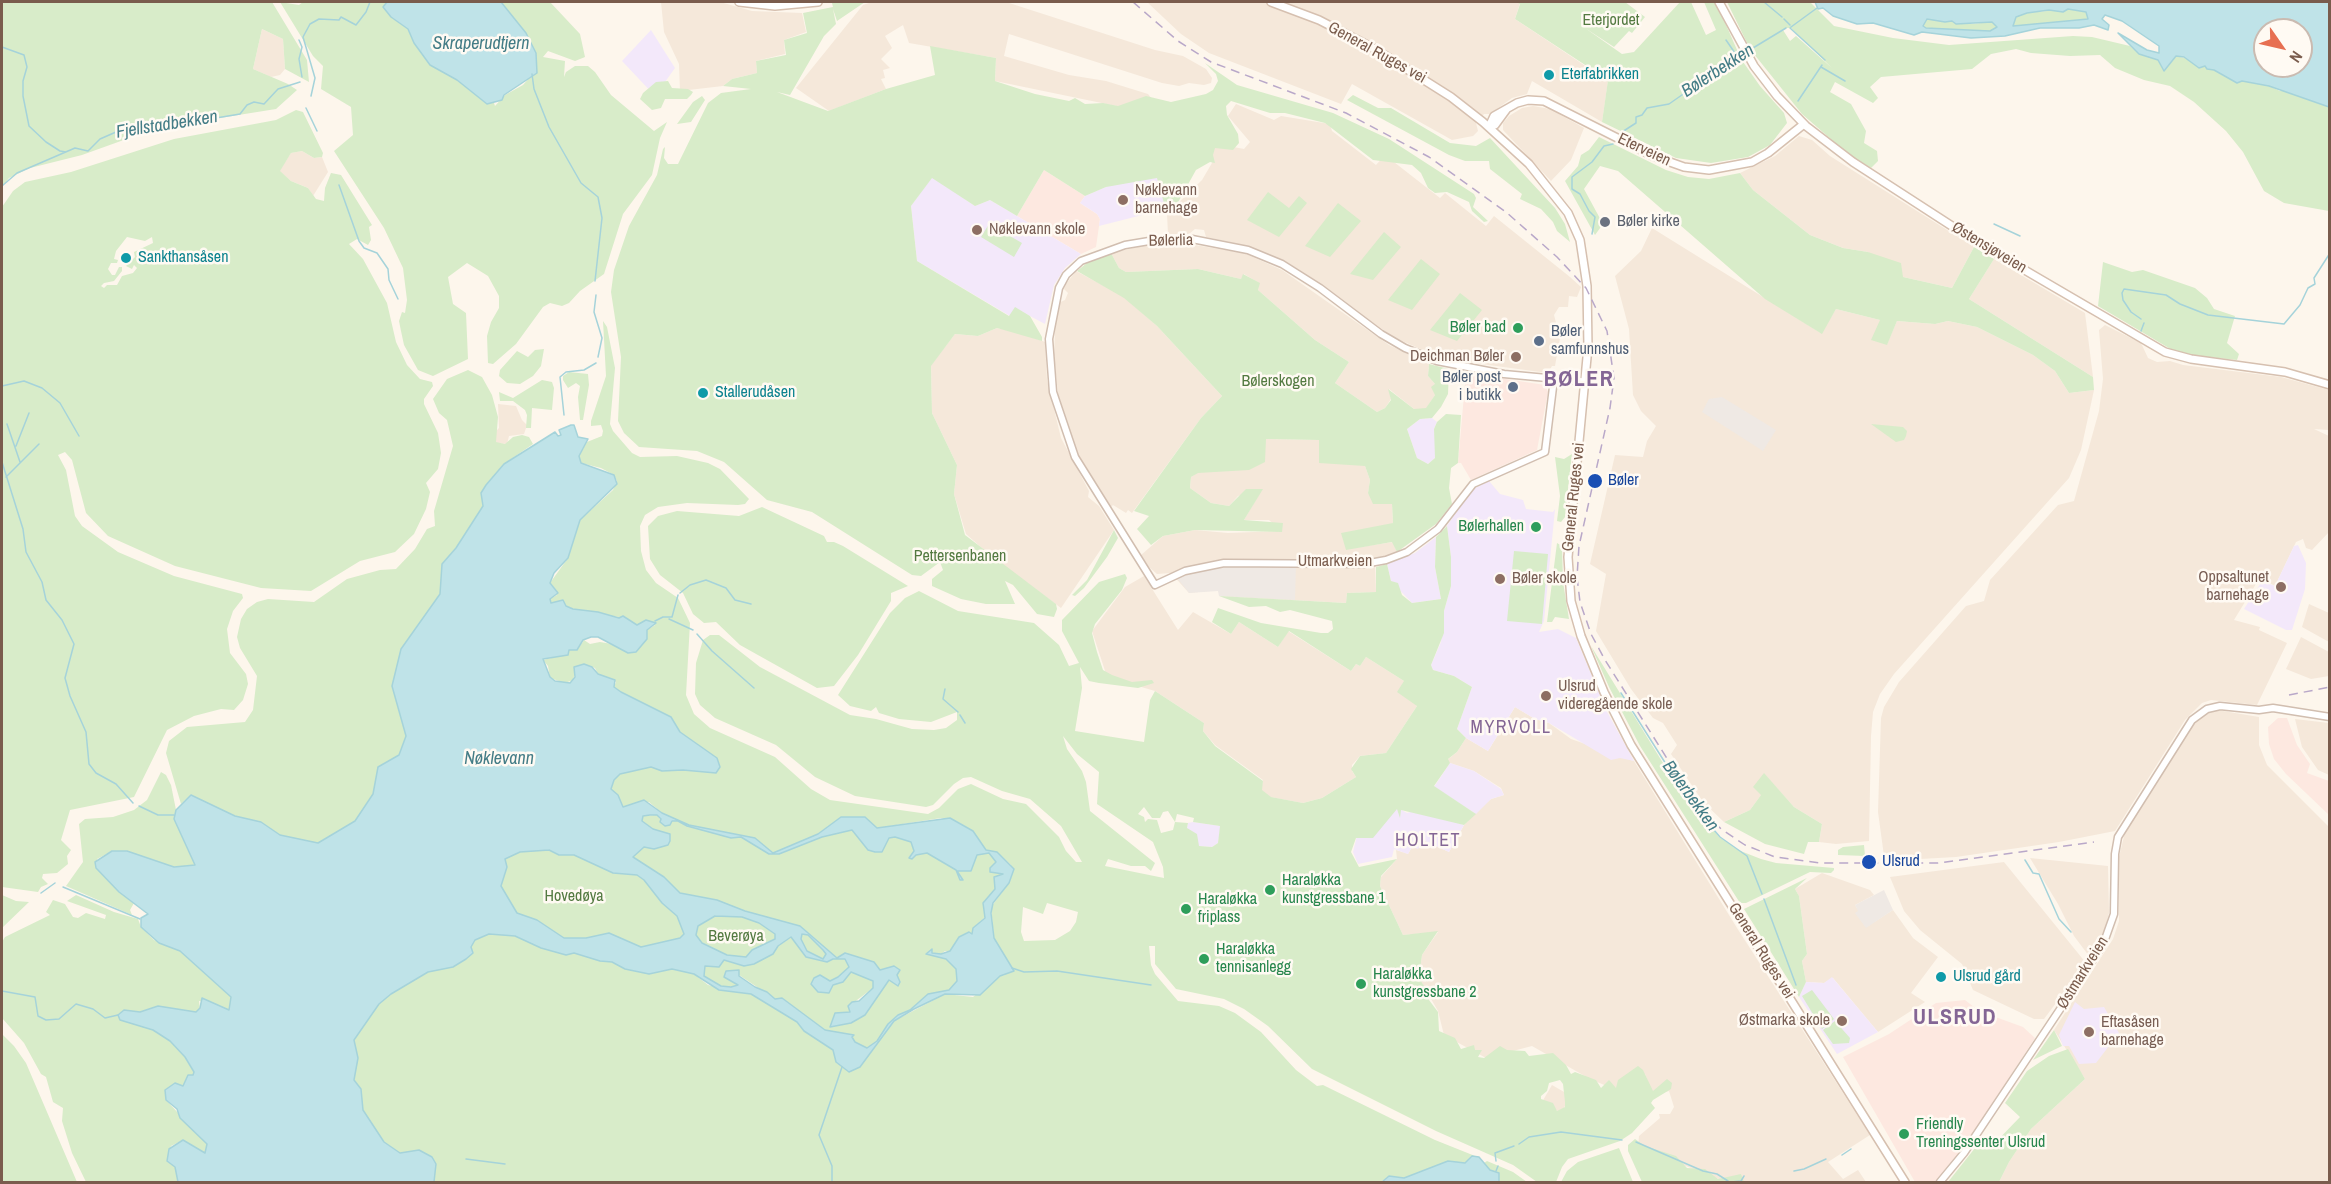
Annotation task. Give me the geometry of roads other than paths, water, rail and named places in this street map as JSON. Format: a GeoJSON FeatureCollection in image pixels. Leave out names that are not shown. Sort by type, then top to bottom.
{"type":"FeatureCollection","features":[{"type":"Feature","properties":{"kind":"main road"},"geometry":{"type":"LineString","coordinates":[[739,2],[775,6],[818,2]]}},
{"type":"Feature","properties":{"kind":"main road","name":"General Ruges vei"},"geometry":{"type":"LineString","coordinates":[[1271,2],[1319,20],[1384,54],[1434,85],[1489,127],[1537,173],[1568,213],[1577,232],[1587,276],[1587,382],[1568,545],[1568,579],[1578,627],[1598,678],[1639,757],[1905,1182]]}},
{"type":"Feature","properties":{"kind":"main road","name":"Østensjøveien"},"geometry":{"type":"LineString","coordinates":[[1719,2],[1746,53],[1778,96],[1802,122],[1843,155],[1910,200],[2158,349],[2179,357],[2285,372],[2330,385]]}},
{"type":"Feature","properties":{"kind":"main road","name":"Eterveien"},"geometry":{"type":"LineString","coordinates":[[1489,127],[1495,125],[1506,109],[1522,101],[1544,101],[1670,163],[1709,170],[1752,162],[1784,140],[1802,122]]}},
{"type":"Feature","properties":{"kind":"main road","name":"General Ruges vei"},"geometry":{"type":"LineString","coordinates":[[1901,1173],[1911,1182]]}},
{"type":"Feature","properties":{"kind":"street","name":"Bølerlia"},"geometry":{"type":"LineString","coordinates":[[1155,585],[1075,457],[1053,392],[1049,339],[1055,299],[1066,275],[1088,256],[1117,246],[1155,240],[1192,238],[1223,243],[1260,255],[1293,270],[1405,348],[1462,367],[1587,382]]}},
{"type":"Feature","properties":{"kind":"street","name":"Utmarkveien"},"geometry":{"type":"LineString","coordinates":[[1155,585],[1185,571],[1224,562],[1357,564],[1397,557],[1422,543],[1438,529],[1470,485],[1543,453],[1547,445],[1554,379]]}},
{"type":"Feature","properties":{"kind":"street","name":"Østmarkveien"},"geometry":{"type":"LineString","coordinates":[[1940,1182],[1964,1153],[2103,945],[2114,914],[2114,861],[2118,837],[2192,720],[2208,709],[2220,706],[2266,710],[2272,714],[2281,711],[2330,717]]}},
{"type":"Feature","properties":{"kind":"water","name":"Skraperudtjern"},"geometry":{"type":"Polygon","coordinates":[[[387,2],[501,2],[526,33],[536,53],[537,73],[504,95],[502,100],[487,104],[457,80],[430,65],[414,43],[408,29],[391,17],[383,7],[387,2]]]}},
{"type":"Feature","properties":{"kind":"water"},"geometry":{"type":"Polygon","coordinates":[[[1815,2],[2329,2],[2329,107],[2269,86],[2242,81],[2237,83],[2205,66],[2199,68],[2184,57],[2176,56],[2164,71],[2158,60],[2139,54],[2118,33],[2147,50],[2159,53],[2159,46],[2122,21],[2105,15],[2102,19],[2109,25],[2108,30],[2094,25],[2079,28],[2040,28],[2005,36],[1971,38],[1922,32],[1914,35],[1873,23],[1857,24],[1833,16],[1823,8],[1818,9],[1815,2]],[[2068,9],[2063,12],[2049,10],[2027,13],[2016,17],[2013,26],[2088,19],[2086,12],[2068,9]],[[1927,19],[1923,26],[1926,28],[1990,31],[1997,27],[1992,22],[1956,24],[1952,21],[1927,19]]]}},
{"type":"Feature","properties":{"kind":"water","name":"Nøklevann"},"geometry":{"type":"Polygon","coordinates":[[[574,425],[578,437],[588,439],[579,456],[581,463],[614,475],[617,484],[580,520],[568,558],[554,573],[550,583],[558,593],[550,599],[551,603],[563,600],[566,606],[573,609],[598,612],[619,618],[623,616],[637,625],[646,620],[656,623],[647,630],[647,639],[636,652],[628,653],[598,637],[591,637],[583,640],[577,650],[569,650],[568,655],[543,659],[550,677],[555,681],[570,683],[575,677],[574,667],[584,664],[592,667],[598,674],[615,680],[614,687],[621,692],[671,717],[680,732],[717,758],[720,767],[716,773],[662,771],[651,767],[620,774],[614,780],[611,789],[618,795],[623,807],[644,800],[662,813],[689,825],[755,838],[773,853],[818,834],[841,817],[865,817],[877,828],[950,818],[973,831],[986,850],[997,852],[1014,869],[1009,883],[993,903],[991,913],[994,938],[1014,971],[1000,976],[980,995],[945,994],[894,1021],[860,1067],[849,1072],[836,1062],[833,1050],[804,1031],[797,1022],[751,994],[719,990],[694,974],[672,969],[649,974],[625,969],[612,962],[574,953],[566,955],[541,948],[515,936],[489,934],[475,940],[471,947],[473,953],[453,967],[428,972],[391,994],[379,1004],[354,1040],[358,1058],[354,1080],[361,1089],[363,1110],[384,1142],[400,1153],[419,1150],[432,1157],[436,1164],[434,1182],[178,1182],[175,1167],[167,1161],[169,1149],[183,1140],[205,1153],[207,1144],[180,1118],[177,1109],[166,1100],[165,1090],[175,1083],[183,1086],[188,1075],[193,1075],[194,1072],[185,1057],[170,1041],[153,1030],[120,1020],[118,1015],[124,1010],[140,1012],[158,1006],[196,1012],[200,1008],[202,998],[229,1010],[231,997],[180,951],[159,943],[141,927],[141,918],[148,914],[119,892],[96,868],[95,862],[112,851],[127,851],[174,867],[195,865],[174,819],[176,810],[191,795],[235,816],[261,822],[280,835],[318,843],[355,821],[373,794],[378,767],[399,755],[406,736],[392,686],[401,649],[440,594],[442,564],[456,548],[483,506],[481,493],[504,464],[555,432],[558,436],[561,435],[559,430],[574,425]],[[657,815],[643,816],[642,821],[653,829],[670,834],[670,841],[668,845],[654,849],[644,847],[633,857],[664,877],[680,893],[717,900],[745,911],[800,926],[837,958],[845,953],[874,962],[880,970],[894,966],[900,970],[897,975],[900,982],[898,986],[889,980],[865,1015],[851,1023],[830,1027],[835,1013],[850,1012],[848,1006],[852,1002],[859,1001],[873,988],[873,981],[851,972],[843,982],[833,985],[829,993],[818,992],[811,984],[814,978],[820,975],[830,981],[838,977],[849,967],[845,959],[833,959],[827,962],[806,957],[791,937],[778,946],[773,954],[754,964],[744,966],[724,960],[719,967],[705,966],[704,976],[721,986],[738,985],[724,977],[726,971],[739,970],[739,976],[775,999],[782,998],[825,1030],[854,1035],[852,1037],[855,1042],[867,1048],[877,1041],[888,1024],[898,1015],[910,1010],[928,994],[949,990],[957,981],[956,969],[946,959],[926,954],[932,949],[932,953],[941,954],[950,951],[959,937],[969,932],[972,934],[973,928],[985,918],[983,903],[995,889],[994,877],[1003,874],[990,872],[990,868],[996,862],[989,853],[977,855],[971,871],[957,871],[963,880],[960,880],[956,870],[927,853],[909,858],[914,851],[911,842],[895,837],[889,838],[882,852],[875,852],[868,850],[852,830],[822,837],[779,854],[769,854],[741,837],[731,838],[687,826],[678,821],[672,821],[670,825],[665,826],[657,815]],[[549,850],[520,852],[505,859],[507,867],[501,886],[517,913],[537,920],[564,938],[586,938],[609,933],[641,947],[680,938],[684,934],[677,916],[637,875],[613,873],[574,855],[559,855],[549,850]],[[715,916],[698,926],[696,935],[702,943],[727,955],[746,957],[752,950],[775,939],[775,934],[759,923],[742,917],[715,916]],[[802,934],[801,939],[807,951],[823,959],[826,954],[808,935],[802,934]]]}},
{"type":"Feature","properties":{"kind":"water"},"geometry":{"type":"Polygon","coordinates":[[[1472,1156],[1479,1157],[1490,1170],[1499,1173],[1499,1182],[1382,1182],[1389,1176],[1404,1178],[1448,1161],[1465,1163],[1472,1156]]]}},
{"type":"Feature","properties":{"kind":"waterway","name":"Fjellstadbekken"},"geometry":{"type":"LineString","coordinates":[[311,96],[315,78],[303,37],[310,24],[319,19],[339,20],[341,17],[356,25],[370,2]]}},
{"type":"Feature","properties":{"kind":"waterway"},"geometry":{"type":"LineString","coordinates":[[1764,2],[1782,17]]}},
{"type":"Feature","properties":{"kind":"waterway","name":"Bølerbekken"},"geometry":{"type":"LineString","coordinates":[[1791,27],[1817,8]]}},
{"type":"Feature","properties":{"kind":"waterway"},"geometry":{"type":"LineString","coordinates":[[1784,19],[1790,25]]}},
{"type":"Feature","properties":{"kind":"waterway","name":"Bølerbekken"},"geometry":{"type":"LineString","coordinates":[[1748,51],[1786,28]]}},
{"type":"Feature","properties":{"kind":"waterway"},"geometry":{"type":"LineString","coordinates":[[1790,28],[1825,60]]}},
{"type":"Feature","properties":{"kind":"waterway","name":"Fjellstadbekken"},"geometry":{"type":"LineString","coordinates":[[299,40],[302,47],[299,59],[302,77]]}},
{"type":"Feature","properties":{"kind":"waterway"},"geometry":{"type":"LineString","coordinates":[[1726,40],[1737,56]]}},
{"type":"Feature","properties":{"kind":"waterway"},"geometry":{"type":"LineString","coordinates":[[2,47],[24,55],[27,67],[23,81],[23,96],[29,126],[46,142],[66,152]]}},
{"type":"Feature","properties":{"kind":"waterway","name":"Bølerbekken"},"geometry":{"type":"LineString","coordinates":[[1622,132],[1636,123],[1636,117],[1642,115],[1647,108],[1669,104],[1699,83],[1708,83],[1708,78],[1744,54]]}},
{"type":"Feature","properties":{"kind":"waterway"},"geometry":{"type":"LineString","coordinates":[[1798,101],[1822,65]]}},
{"type":"Feature","properties":{"kind":"waterway"},"geometry":{"type":"LineString","coordinates":[[1821,67],[1845,81]]}},
{"type":"Feature","properties":{"kind":"waterway"},"geometry":{"type":"LineString","coordinates":[[532,74],[534,89],[549,127],[581,183],[598,197],[602,218],[595,281]]}},
{"type":"Feature","properties":{"kind":"waterway","name":"Fjellstadbekken"},"geometry":{"type":"LineString","coordinates":[[2,186],[17,173],[75,148],[88,151],[100,139],[116,132],[131,133],[142,126],[161,127],[174,122],[192,122],[240,114],[247,105],[254,102],[264,104],[278,89],[300,82]]}},
{"type":"Feature","properties":{"kind":"waterway"},"geometry":{"type":"LineString","coordinates":[[306,108],[317,131]]}},
{"type":"Feature","properties":{"kind":"waterway","name":"Bølerbekken"},"geometry":{"type":"LineString","coordinates":[[1592,234],[1595,217],[1580,194],[1572,189],[1572,177],[1592,162],[1604,146],[1613,144]]}},
{"type":"Feature","properties":{"kind":"waterway"},"geometry":{"type":"LineString","coordinates":[[339,185],[359,241],[364,248],[377,253],[388,269],[389,280],[398,299]]}},
{"type":"Feature","properties":{"kind":"waterway"},"geometry":{"type":"LineString","coordinates":[[1994,224],[2020,236]]}},
{"type":"Feature","properties":{"kind":"waterway"},"geometry":{"type":"LineString","coordinates":[[2141,319],[2131,312],[2123,300],[2124,289],[2166,295],[2180,304],[2208,315],[2284,324],[2300,305],[2308,288],[2315,284],[2314,278],[2330,253]]}},
{"type":"Feature","properties":{"kind":"waterway"},"geometry":{"type":"LineString","coordinates":[[596,295],[594,312],[602,338],[598,357]]}},
{"type":"Feature","properties":{"kind":"waterway"},"geometry":{"type":"LineString","coordinates":[[2141,331],[2144,323]]}},
{"type":"Feature","properties":{"kind":"waterway"},"geometry":{"type":"LineString","coordinates":[[564,415],[560,377],[566,372],[584,370],[596,363]]}},
{"type":"Feature","properties":{"kind":"waterway"},"geometry":{"type":"LineString","coordinates":[[2,386],[24,381],[42,388],[60,403],[79,436]]}},
{"type":"Feature","properties":{"kind":"waterway"},"geometry":{"type":"LineString","coordinates":[[16,446],[29,413]]}},
{"type":"Feature","properties":{"kind":"waterway"},"geometry":{"type":"LineString","coordinates":[[7,424],[20,462]]}},
{"type":"Feature","properties":{"kind":"waterway"},"geometry":{"type":"LineString","coordinates":[[6,477],[39,444]]}},
{"type":"Feature","properties":{"kind":"waterway"},"geometry":{"type":"LineString","coordinates":[[2,462],[23,529],[26,552],[42,582],[46,600],[62,620],[74,644],[65,678],[70,696],[86,732],[89,764],[96,773],[116,784],[133,803]]}},
{"type":"Feature","properties":{"kind":"waterway"},"geometry":{"type":"LineString","coordinates":[[680,593],[690,585],[706,580],[726,588],[735,600],[751,604]]}},
{"type":"Feature","properties":{"kind":"waterway"},"geometry":{"type":"LineString","coordinates":[[655,621],[663,617],[672,617],[678,595]]}},
{"type":"Feature","properties":{"kind":"waterway"},"geometry":{"type":"LineString","coordinates":[[669,619],[693,630]]}},
{"type":"Feature","properties":{"kind":"waterway"},"geometry":{"type":"LineString","coordinates":[[697,634],[712,651],[754,688]]}},
{"type":"Feature","properties":{"kind":"waterway"},"geometry":{"type":"LineString","coordinates":[[945,689],[943,699],[958,712]]}},
{"type":"Feature","properties":{"kind":"waterway","name":"Bølerbekken"},"geometry":{"type":"LineString","coordinates":[[1621,693],[1690,802],[1720,837],[1747,856],[1762,894]]}},
{"type":"Feature","properties":{"kind":"waterway"},"geometry":{"type":"LineString","coordinates":[[960,715],[965,723]]}},
{"type":"Feature","properties":{"kind":"waterway"},"geometry":{"type":"LineString","coordinates":[[139,806],[158,815],[174,815]]}},
{"type":"Feature","properties":{"kind":"waterway"},"geometry":{"type":"LineString","coordinates":[[2025,860],[2033,873],[2039,874],[2059,919],[2071,932]]}},
{"type":"Feature","properties":{"kind":"waterway"},"geometry":{"type":"LineString","coordinates":[[41,893],[55,883]]}},
{"type":"Feature","properties":{"kind":"waterway"},"geometry":{"type":"LineString","coordinates":[[63,887],[140,919]]}},
{"type":"Feature","properties":{"kind":"waterway","name":"Bølerbekken"},"geometry":{"type":"LineString","coordinates":[[1764,899],[1796,985]]}},
{"type":"Feature","properties":{"kind":"waterway"},"geometry":{"type":"LineString","coordinates":[[1012,968],[1024,972],[1057,971],[1151,985]]}},
{"type":"Feature","properties":{"kind":"waterway"},"geometry":{"type":"LineString","coordinates":[[2,991],[35,997],[38,1016],[46,1020],[59,1019],[76,1004],[93,1009],[105,1018],[118,1015]]}},
{"type":"Feature","properties":{"kind":"waterway"},"geometry":{"type":"LineString","coordinates":[[832,1182],[832,1166],[819,1135],[842,1067]]}},
{"type":"Feature","properties":{"kind":"waterway"},"geometry":{"type":"LineString","coordinates":[[1519,1144],[1529,1137],[1561,1132],[1622,1140]]}},
{"type":"Feature","properties":{"kind":"waterway"},"geometry":{"type":"LineString","coordinates":[[1636,1142],[1703,1171],[1717,1174],[1728,1181]]}},
{"type":"Feature","properties":{"kind":"waterway"},"geometry":{"type":"LineString","coordinates":[[1496,1161],[1495,1153],[1514,1146]]}},
{"type":"Feature","properties":{"kind":"waterway"},"geometry":{"type":"LineString","coordinates":[[1842,1155],[1851,1149]]}},
{"type":"Feature","properties":{"kind":"waterway"},"geometry":{"type":"LineString","coordinates":[[466,1159],[505,1164]]}},
{"type":"Feature","properties":{"kind":"waterway"},"geometry":{"type":"LineString","coordinates":[[1794,1171],[1826,1159]]}},
{"type":"Feature","properties":{"kind":"waterway"},"geometry":{"type":"LineString","coordinates":[[1496,1171],[1498,1166]]}},
{"type":"Feature","properties":{"kind":"waterway"},"geometry":{"type":"LineString","coordinates":[[1731,1182],[1741,1181],[1744,1176]]}},
{"type":"Feature","properties":{"kind":"railway"},"geometry":{"type":"LineString","coordinates":[[1133,2],[1178,41],[1211,62],[1346,113],[1429,157],[1506,212],[1557,257],[1586,288],[1607,331],[1614,378],[1610,408],[1579,546],[1577,577],[1580,602],[1591,634],[1605,660],[1690,795],[1721,829],[1745,845],[1775,857],[1820,863],[1938,863],[2094,842]]}},
{"type":"Feature","properties":{"kind":"railway"},"geometry":{"type":"LineString","coordinates":[[2289,695],[2330,687]]}},
{"type":"Feature","properties":{"kind":"place","name":"Eterfabrikken"},"geometry":{"type":"Point","coordinates":[1549,75]}},
{"type":"Feature","properties":{"kind":"place","name":"Nøklevann barnehage"},"geometry":{"type":"Point","coordinates":[1123,200]}},
{"type":"Feature","properties":{"kind":"place","name":"Bøler kirke"},"geometry":{"type":"Point","coordinates":[1605,222]}},
{"type":"Feature","properties":{"kind":"place","name":"Nøklevann skole"},"geometry":{"type":"Point","coordinates":[977,230]}},
{"type":"Feature","properties":{"kind":"place","name":"Sankthansåsen"},"geometry":{"type":"Point","coordinates":[126,258]}},
{"type":"Feature","properties":{"kind":"place","name":"Bøler bad"},"geometry":{"type":"Point","coordinates":[1518,328]}},
{"type":"Feature","properties":{"kind":"place","name":"Bøler samfunnshus"},"geometry":{"type":"Point","coordinates":[1539,341]}},
{"type":"Feature","properties":{"kind":"place","name":"Deichman Bøler"},"geometry":{"type":"Point","coordinates":[1516,357]}},
{"type":"Feature","properties":{"kind":"place","name":"Bøler post i butikk"},"geometry":{"type":"Point","coordinates":[1513,387]}},
{"type":"Feature","properties":{"kind":"place","name":"Stallerudåsen"},"geometry":{"type":"Point","coordinates":[703,393]}},
{"type":"Feature","properties":{"kind":"place","name":"Bøler"},"geometry":{"type":"Point","coordinates":[1595,481]}},
{"type":"Feature","properties":{"kind":"place","name":"Bølerhallen"},"geometry":{"type":"Point","coordinates":[1536,527]}},
{"type":"Feature","properties":{"kind":"place","name":"Bøler skole"},"geometry":{"type":"Point","coordinates":[1500,579]}},
{"type":"Feature","properties":{"kind":"place","name":"Oppsaltunet barnehage"},"geometry":{"type":"Point","coordinates":[2281,587]}},
{"type":"Feature","properties":{"kind":"place","name":"Ulsrud videregående skole"},"geometry":{"type":"Point","coordinates":[1546,696]}},
{"type":"Feature","properties":{"kind":"place","name":"Ulsrud"},"geometry":{"type":"Point","coordinates":[1869,862]}},
{"type":"Feature","properties":{"kind":"place","name":"Haraløkka kunstgressbane 1"},"geometry":{"type":"Point","coordinates":[1270,890]}},
{"type":"Feature","properties":{"kind":"place","name":"Haraløkka friplass"},"geometry":{"type":"Point","coordinates":[1186,909]}},
{"type":"Feature","properties":{"kind":"place","name":"Haraløkka tennisanlegg"},"geometry":{"type":"Point","coordinates":[1204,959]}},
{"type":"Feature","properties":{"kind":"place","name":"Ulsrud gård"},"geometry":{"type":"Point","coordinates":[1941,977]}},
{"type":"Feature","properties":{"kind":"place","name":"Haraløkka kunstgressbane 2"},"geometry":{"type":"Point","coordinates":[1361,984]}},
{"type":"Feature","properties":{"kind":"place","name":"Østmarka skole"},"geometry":{"type":"Point","coordinates":[1842,1021]}},
{"type":"Feature","properties":{"kind":"place","name":"Eftasåsen barnehage"},"geometry":{"type":"Point","coordinates":[2089,1032]}},
{"type":"Feature","properties":{"kind":"place","name":"Friendly Treningssenter Ulsrud"},"geometry":{"type":"Point","coordinates":[1904,1134]}},
{"type":"Feature","properties":{"kind":"district","name":"BØLER"},"geometry":{"type":"Point","coordinates":[1579,380]}},
{"type":"Feature","properties":{"kind":"district","name":"MYRVOLL"},"geometry":{"type":"Point","coordinates":[1511,728]}},
{"type":"Feature","properties":{"kind":"district","name":"HOLTET"},"geometry":{"type":"Point","coordinates":[1428,841]}},
{"type":"Feature","properties":{"kind":"district","name":"ULSRUD"},"geometry":{"type":"Point","coordinates":[1955,1018]}},
{"type":"Feature","properties":{"kind":"park label","name":"Eterjordet"},"geometry":{"type":"Point","coordinates":[1611,21]}},
{"type":"Feature","properties":{"kind":"park label","name":"Bølerskogen"},"geometry":{"type":"Point","coordinates":[1278,382]}},
{"type":"Feature","properties":{"kind":"park label","name":"Pettersenbanen"},"geometry":{"type":"Point","coordinates":[960,557]}},
{"type":"Feature","properties":{"kind":"park label","name":"Hovedøya"},"geometry":{"type":"Point","coordinates":[574,897]}},
{"type":"Feature","properties":{"kind":"park label","name":"Beverøya"},"geometry":{"type":"Point","coordinates":[736,937]}}]}
